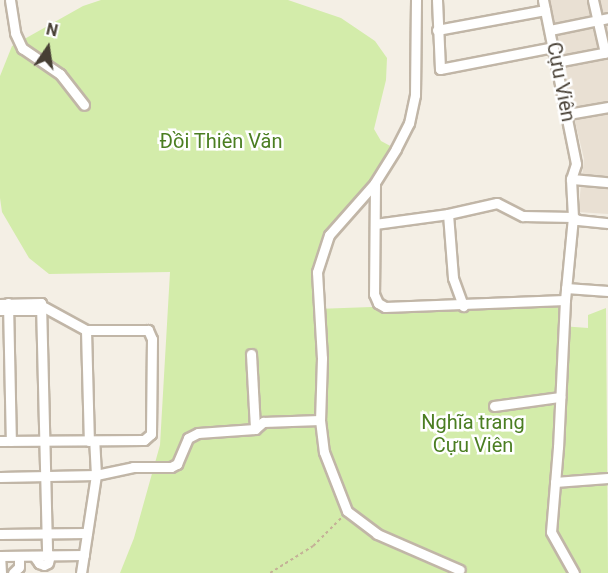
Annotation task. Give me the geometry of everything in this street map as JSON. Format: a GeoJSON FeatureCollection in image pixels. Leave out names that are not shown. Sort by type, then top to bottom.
{"type":"FeatureCollection","features":[{"type":"Feature","properties":{"kind":"street"},"geometry":{"type":"LineString","coordinates":[[9,0],[15,33],[22,48],[60,74],[84,105]]}},
{"type":"Feature","properties":{"kind":"street"},"geometry":{"type":"LineString","coordinates":[[416,0],[413,109],[405,133],[375,183],[330,235],[317,272],[322,358],[320,420],[324,452],[348,511],[377,534],[460,570]]}},
{"type":"Feature","properties":{"kind":"street"},"geometry":{"type":"LineString","coordinates":[[437,0],[438,67],[443,70],[553,47]]}},
{"type":"Feature","properties":{"kind":"street"},"geometry":{"type":"LineString","coordinates":[[556,62],[607,52],[593,0]]}},
{"type":"Feature","properties":{"kind":"street"},"geometry":{"type":"LineString","coordinates":[[437,30],[544,5]]}},
{"type":"Feature","properties":{"kind":"street","name":"Cựu Viên"},"geometry":{"type":"LineString","coordinates":[[544,5],[568,114],[576,164],[571,179]]}},
{"type":"Feature","properties":{"kind":"street"},"geometry":{"type":"LineString","coordinates":[[550,30],[608,18]]}},
{"type":"Feature","properties":{"kind":"street"},"geometry":{"type":"LineString","coordinates":[[568,114],[608,107]]}},
{"type":"Feature","properties":{"kind":"street"},"geometry":{"type":"LineString","coordinates":[[574,573],[551,532],[565,300],[573,217],[571,179],[608,182]]}},
{"type":"Feature","properties":{"kind":"street"},"geometry":{"type":"LineString","coordinates":[[375,183],[374,294],[378,303],[385,307],[463,306],[565,300]]}},
{"type":"Feature","properties":{"kind":"street"},"geometry":{"type":"LineString","coordinates":[[375,224],[448,214],[497,202],[523,216],[573,217],[578,220],[608,223]]}},
{"type":"Feature","properties":{"kind":"street"},"geometry":{"type":"LineString","coordinates":[[448,214],[453,278],[463,306]]}},
{"type":"Feature","properties":{"kind":"street"},"geometry":{"type":"LineString","coordinates":[[566,288],[608,291]]}},
{"type":"Feature","properties":{"kind":"street"},"geometry":{"type":"LineString","coordinates":[[1,573],[0,556],[34,556],[39,563],[44,565],[48,563],[45,533],[42,306]]}},
{"type":"Feature","properties":{"kind":"street"},"geometry":{"type":"LineString","coordinates":[[0,441],[11,441],[44,441],[91,441],[144,440],[151,434],[152,339],[148,330],[86,330],[42,306],[4,307],[11,441]]}},
{"type":"Feature","properties":{"kind":"street"},"geometry":{"type":"LineString","coordinates":[[81,573],[96,476],[91,441],[86,330]]}},
{"type":"Feature","properties":{"kind":"street"},"geometry":{"type":"LineString","coordinates":[[251,354],[255,429]]}},
{"type":"Feature","properties":{"kind":"street"},"geometry":{"type":"LineString","coordinates":[[494,406],[560,397]]}},
{"type":"Feature","properties":{"kind":"street"},"geometry":{"type":"LineString","coordinates":[[0,477],[96,476],[133,467],[171,467],[177,464],[191,435],[255,429],[263,422],[320,420]]}},
{"type":"Feature","properties":{"kind":"street"},"geometry":{"type":"LineString","coordinates":[[555,482],[608,478]]}},
{"type":"Feature","properties":{"kind":"street"},"geometry":{"type":"LineString","coordinates":[[0,534],[87,533]]}},
{"type":"Feature","properties":{"kind":"street"},"geometry":{"type":"LineString","coordinates":[[48,555],[84,555]]}},
{"type":"Feature","properties":{"kind":"street"},"geometry":{"type":"LineString","coordinates":[[13,573],[19,567],[19,556]]}},
{"type":"Feature","properties":{"kind":"path"},"geometry":{"type":"LineString","coordinates":[[270,573],[324,537],[348,511]]}},
{"type":"Feature","properties":{"kind":"shaded area"},"geometry":{"type":"Polygon","coordinates":[[[546,0],[608,0],[608,214],[578,212],[584,159],[546,0]]]}},
{"type":"Feature","properties":{"kind":"green space","name":"Đồi Thiên Văn"},"geometry":{"type":"Polygon","coordinates":[[[101,0],[288,0],[341,18],[375,41],[387,58],[386,80],[374,129],[381,141],[396,149],[327,236],[316,309],[562,300],[561,326],[588,328],[588,315],[606,308],[608,573],[120,573],[134,538],[160,445],[170,272],[49,274],[29,258],[2,212],[0,198],[0,76],[12,46],[83,6],[101,0]]]}},
{"type":"Feature","properties":{"kind":"park label","name":"Nghĩa trang Cựu Viên"},"geometry":{"type":"Point","coordinates":[473,434]}}]}
